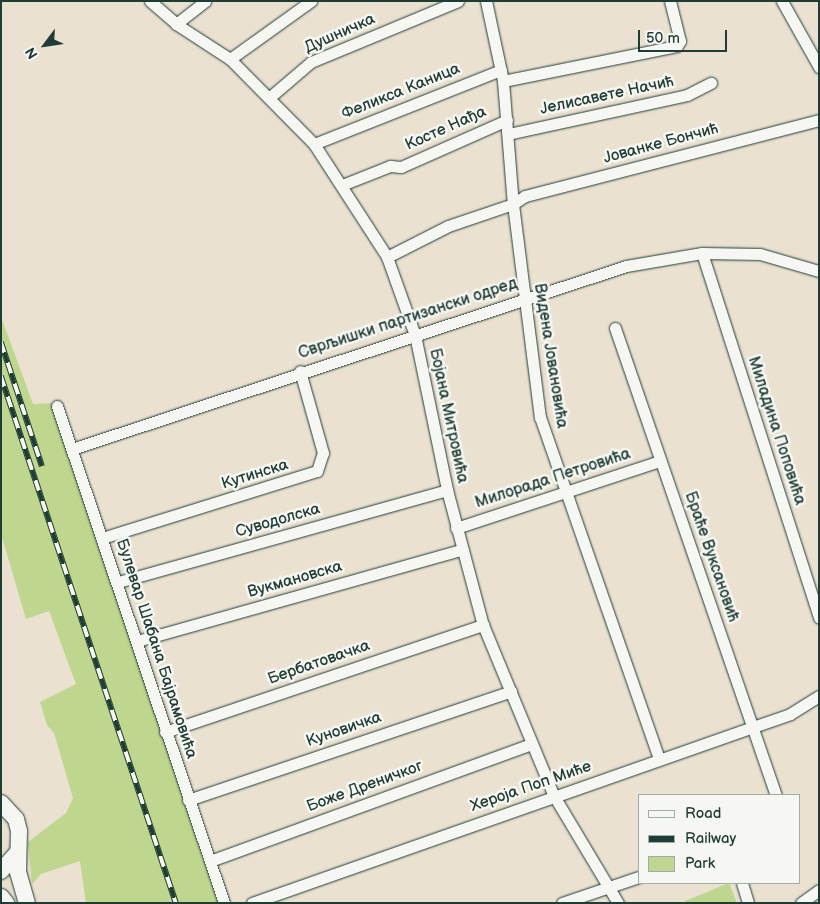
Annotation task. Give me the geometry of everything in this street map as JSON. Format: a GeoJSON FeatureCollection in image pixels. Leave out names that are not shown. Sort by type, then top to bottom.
{"type":"FeatureCollection","features":[{"type":"Feature","properties":{"kind":"main road"},"geometry":{"type":"LineString","coordinates":[[1,803],[16,819],[19,831],[17,853],[21,887],[27,903]]}},
{"type":"Feature","properties":{"kind":"main road"},"geometry":{"type":"LineString","coordinates":[[1,871],[17,853]]}},
{"type":"Feature","properties":{"kind":"main road"},"geometry":{"type":"LineString","coordinates":[[1,897],[6,903]]}},
{"type":"Feature","properties":{"kind":"street","name":"Бојана Митровића"},"geometry":{"type":"LineString","coordinates":[[150,1],[176,24],[230,59],[270,97],[314,144],[387,257],[415,335],[447,490],[461,550],[482,625],[554,796],[607,888],[618,903]]}},
{"type":"Feature","properties":{"kind":"street"},"geometry":{"type":"LineString","coordinates":[[176,24],[205,1]]}},
{"type":"Feature","properties":{"kind":"street"},"geometry":{"type":"LineString","coordinates":[[230,59],[311,1]]}},
{"type":"Feature","properties":{"kind":"street","name":"Душничка"},"geometry":{"type":"LineString","coordinates":[[270,97],[311,62],[458,1]]}},
{"type":"Feature","properties":{"kind":"street","name":"Видена Јовановића"},"geometry":{"type":"LineString","coordinates":[[486,1],[502,75],[513,204],[540,417],[564,492],[659,759]]}},
{"type":"Feature","properties":{"kind":"street","name":"Феликса Каница"},"geometry":{"type":"LineString","coordinates":[[314,144],[502,75],[677,46],[680,41],[670,1]]}},
{"type":"Feature","properties":{"kind":"street"},"geometry":{"type":"LineString","coordinates":[[782,1],[819,67]]}},
{"type":"Feature","properties":{"kind":"street","name":"Јелисавете Начић"},"geometry":{"type":"LineString","coordinates":[[508,134],[687,95],[711,83]]}},
{"type":"Feature","properties":{"kind":"street","name":"Косте Нађа"},"geometry":{"type":"LineString","coordinates":[[342,185],[390,166],[402,168],[507,120]]}},
{"type":"Feature","properties":{"kind":"street","name":"Јованке Бончић"},"geometry":{"type":"LineString","coordinates":[[387,257],[448,226],[513,204],[525,196],[819,120]]}},
{"type":"Feature","properties":{"kind":"street","name":"Сврљишки партизански одред"},"geometry":{"type":"LineString","coordinates":[[72,449],[300,371],[626,266],[702,254],[760,254],[818,272]]}},
{"type":"Feature","properties":{"kind":"street","name":"Миладина Поповића"},"geometry":{"type":"LineString","coordinates":[[702,254],[819,618]]}},
{"type":"Feature","properties":{"kind":"street","name":"Браће Вуксановић"},"geometry":{"type":"LineString","coordinates":[[615,328],[776,794]]}},
{"type":"Feature","properties":{"kind":"street","name":"Кутинска"},"geometry":{"type":"LineString","coordinates":[[102,538],[318,471],[323,453],[300,371]]}},
{"type":"Feature","properties":{"kind":"street","name":"Булевар Шабана Бајрамовића"},"geometry":{"type":"LineString","coordinates":[[57,406],[118,582],[188,800],[224,903]]}},
{"type":"Feature","properties":{"kind":"street","name":"Милорада Петровића"},"geometry":{"type":"LineString","coordinates":[[456,528],[660,461]]}},
{"type":"Feature","properties":{"kind":"street","name":"Суводолска"},"geometry":{"type":"LineString","coordinates":[[118,582],[447,490]]}},
{"type":"Feature","properties":{"kind":"street","name":"Вукмановска"},"geometry":{"type":"LineString","coordinates":[[137,641],[461,550]]}},
{"type":"Feature","properties":{"kind":"street","name":"Бербатовачка"},"geometry":{"type":"LineString","coordinates":[[166,732],[482,625]]}},
{"type":"Feature","properties":{"kind":"street","name":"Куновичка"},"geometry":{"type":"LineString","coordinates":[[188,800],[511,691]]}},
{"type":"Feature","properties":{"kind":"street","name":"Хероја Поп Миће"},"geometry":{"type":"LineString","coordinates":[[252,903],[790,714],[819,696]]}},
{"type":"Feature","properties":{"kind":"street","name":"Боже Дреничког"},"geometry":{"type":"LineString","coordinates":[[210,861],[531,744]]}},
{"type":"Feature","properties":{"kind":"street"},"geometry":{"type":"LineString","coordinates":[[562,903],[638,877]]}},
{"type":"Feature","properties":{"kind":"street"},"geometry":{"type":"LineString","coordinates":[[742,884],[748,903]]}},
{"type":"Feature","properties":{"kind":"street"},"geometry":{"type":"LineString","coordinates":[[801,903],[819,890]]}},
{"type":"Feature","properties":{"kind":"green space"},"geometry":{"type":"Polygon","coordinates":[[[1,317],[33,404],[55,403],[223,903],[86,903],[80,861],[41,874],[32,884],[28,842],[66,813],[73,798],[54,733],[47,725],[40,702],[76,684],[49,611],[26,619],[1,534],[1,317]]]}},
{"type":"Feature","properties":{"kind":"green space"},"geometry":{"type":"Polygon","coordinates":[[[729,884],[737,903],[686,903],[685,901],[729,884]]]}},
{"type":"Feature","properties":{"kind":"railway"},"geometry":{"type":"LineString","coordinates":[[1,342],[42,466]]}},
{"type":"Feature","properties":{"kind":"railway"},"geometry":{"type":"LineString","coordinates":[[1,376],[176,903]]}}]}
